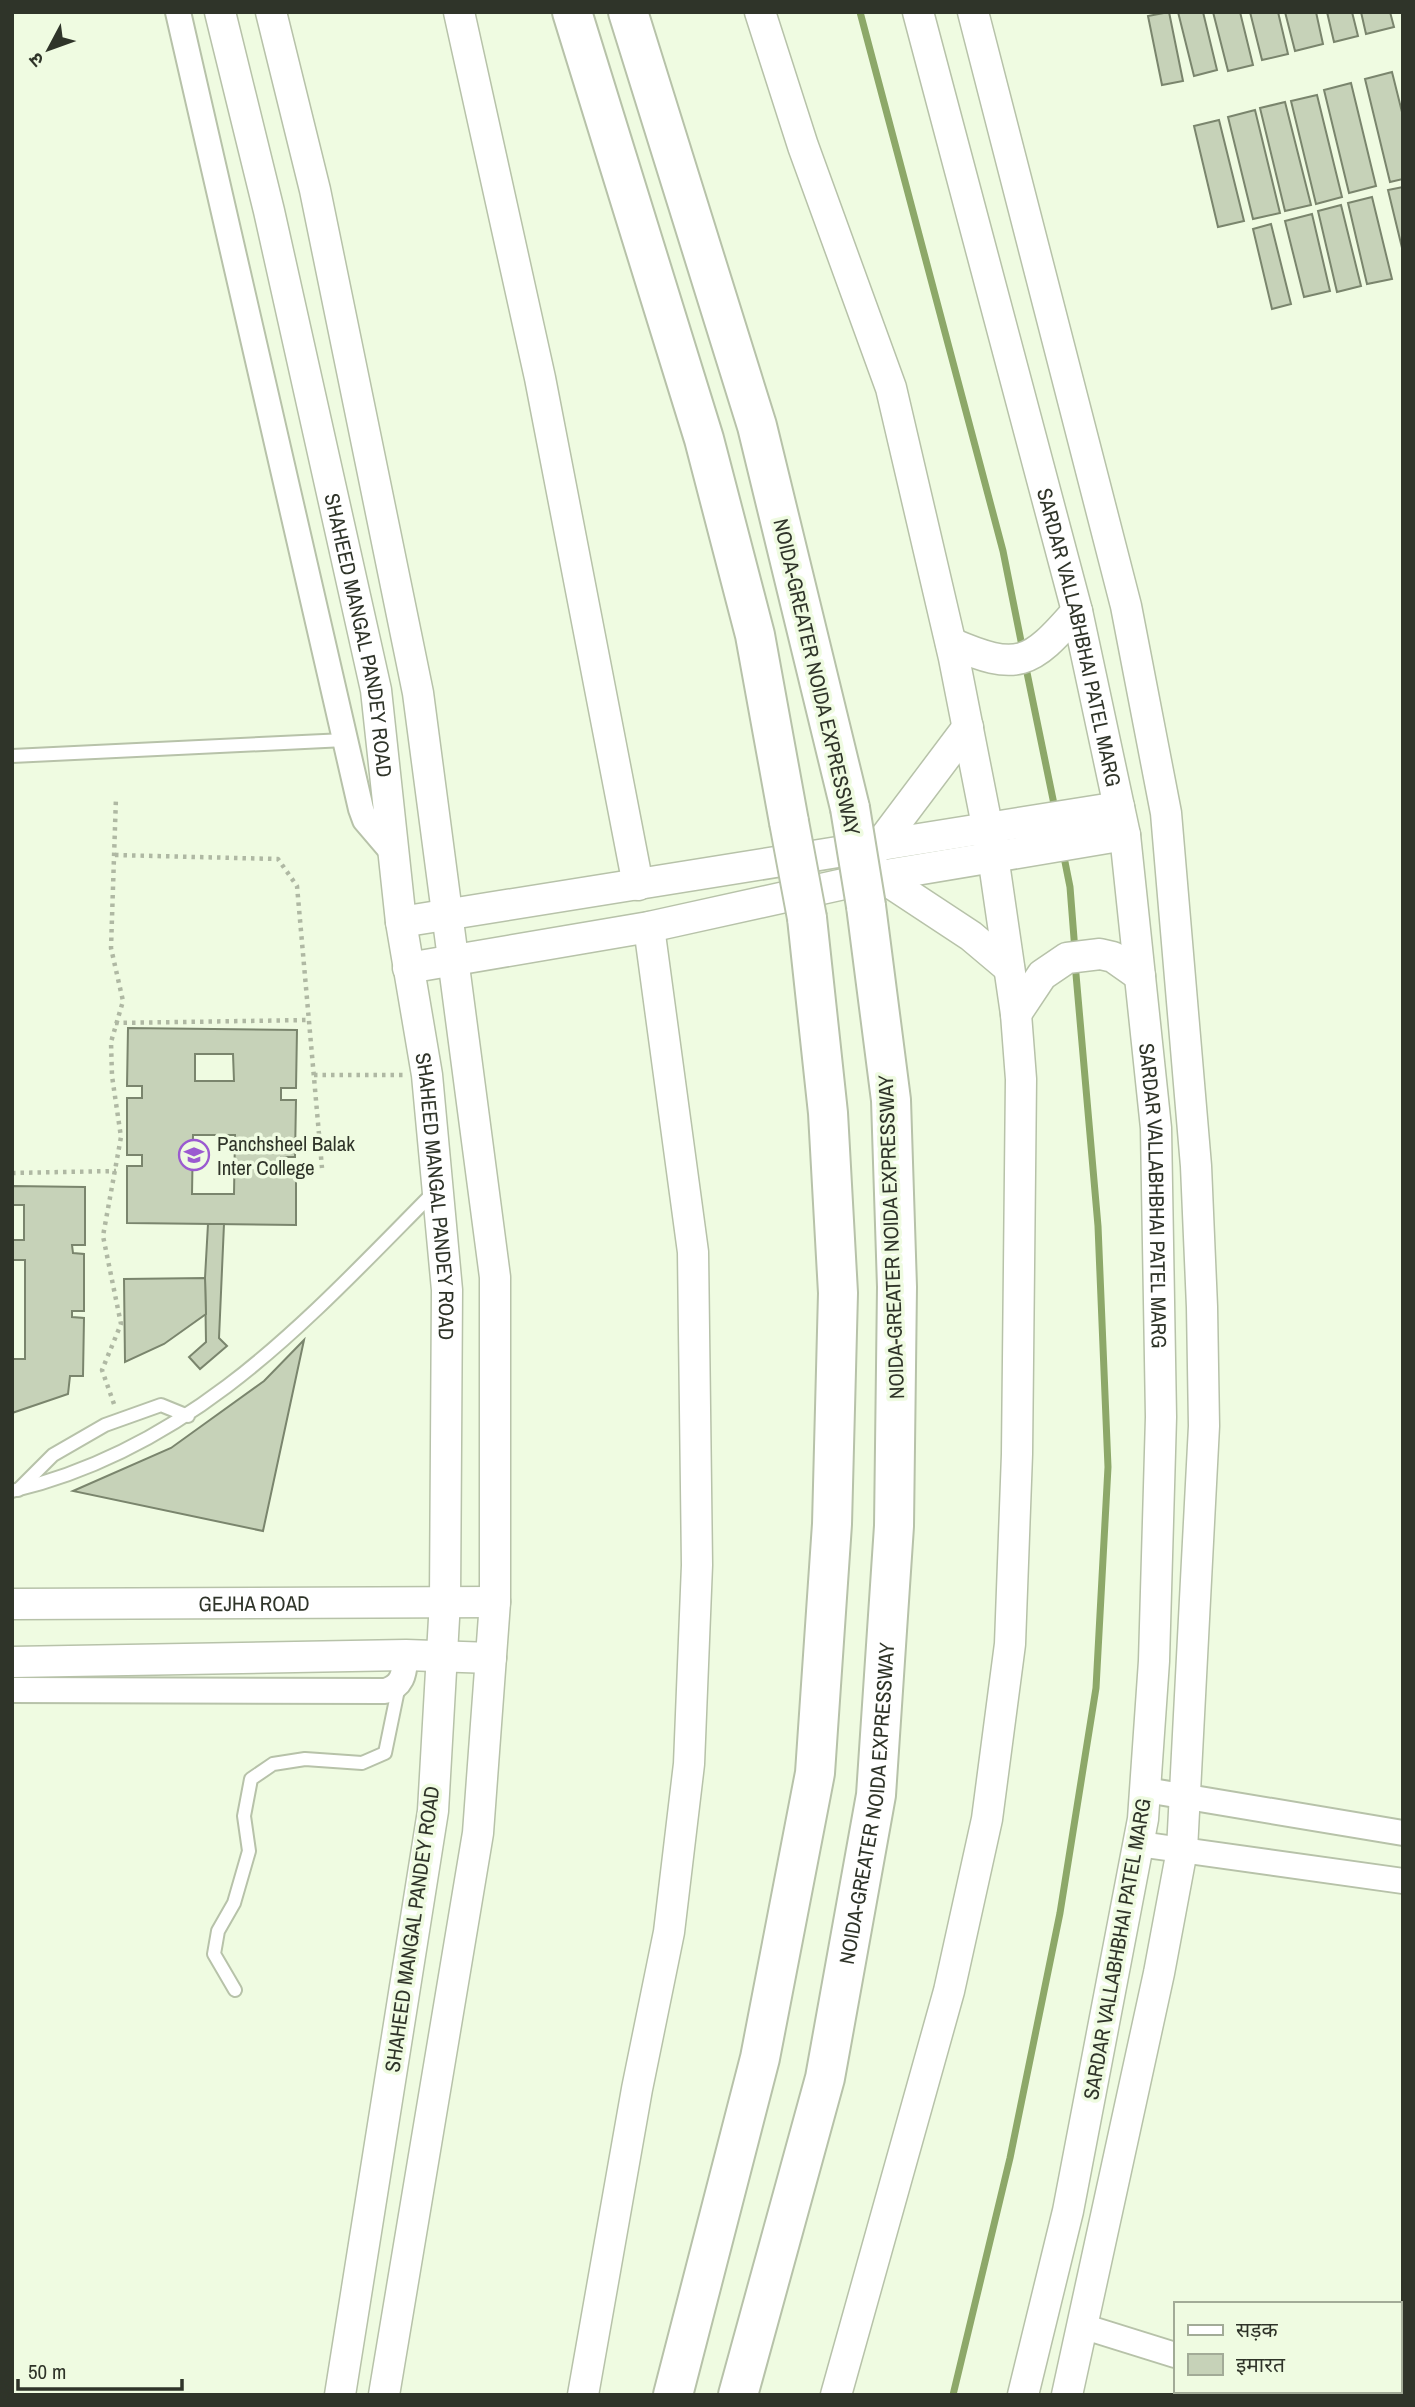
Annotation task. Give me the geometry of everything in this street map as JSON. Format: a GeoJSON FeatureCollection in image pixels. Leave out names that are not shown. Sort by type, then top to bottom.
{"type":"FeatureCollection","features":[{"type":"Feature","properties":{"kind":"highway"},"geometry":{"type":"LineString","coordinates":[[572,12],[704,439],[755,635],[807,918],[828,1113],[838,1293],[832,1524],[815,1773],[760,2058],[673,2395]]}},
{"type":"Feature","properties":{"kind":"highway","name":"NOIDA-GREATER NOIDA EXPRESSWAY"},"geometry":{"type":"LineString","coordinates":[[628,12],[757,426],[850,808],[875,877],[891,1100],[897,1287],[894,1526],[876,1795],[825,2078],[738,2395]]}},
{"type":"Feature","properties":{"kind":"street"},"geometry":{"type":"LineString","coordinates":[[178,12],[360,809],[365,820],[394,854]]}},
{"type":"Feature","properties":{"kind":"street","name":"SHAHEED MANGAL PANDEY ROAD"},"geometry":{"type":"LineString","coordinates":[[220,12],[269,211],[376,690],[401,922],[427,1075],[447,1290],[445,1601],[433,1811],[340,2395]]}},
{"type":"Feature","properties":{"kind":"street"},"geometry":{"type":"LineString","coordinates":[[271,12],[315,190],[418,693],[495,1277],[495,1602],[478,1833],[384,2395]]}},
{"type":"Feature","properties":{"kind":"street"},"geometry":{"type":"LineString","coordinates":[[459,12],[540,378],[638,885]]}},
{"type":"Feature","properties":{"kind":"street"},"geometry":{"type":"LineString","coordinates":[[760,12],[803,146],[891,388],[951,643],[991,842],[1016,1014],[1021,1079],[1017,1454],[1010,1644],[987,1819],[949,1991],[836,2395]]}},
{"type":"Feature","properties":{"kind":"street","name":"SARDAR VALLABHBHAI PATEL MARG"},"geometry":{"type":"LineString","coordinates":[[918,12],[1077,611],[1122,821],[1156,1128],[1161,1417],[1154,1661],[1146,1790],[1139,1844],[1068,2211],[1023,2395]]}},
{"type":"Feature","properties":{"kind":"street","name":"SARDAR VALLABHBHAI PATEL MARG"},"geometry":{"type":"LineString","coordinates":[[973,12],[1126,606],[1166,813],[1196,1166],[1202,1307],[1204,1426],[1182,1850],[1159,1973],[1067,2395]]}},
{"type":"Feature","properties":{"kind":"street"},"geometry":{"type":"LineString","coordinates":[[951,643],[988,659],[1015,662],[1047,646],[1077,611]]}},
{"type":"Feature","properties":{"kind":"street"},"geometry":{"type":"LineString","coordinates":[[875,877],[968,727]]}},
{"type":"Feature","properties":{"kind":"street"},"geometry":{"type":"LineString","coordinates":[[408,968],[649,927],[875,877],[991,842],[1122,821]]}},
{"type":"Feature","properties":{"kind":"street"},"geometry":{"type":"LineString","coordinates":[[401,922],[638,885],[875,877],[971,936],[1009,968]]}},
{"type":"Feature","properties":{"kind":"street"},"geometry":{"type":"LineString","coordinates":[[583,2395],[637,2089],[669,1932],[690,1764],[697,1565],[692,1252],[649,927]]}},
{"type":"Feature","properties":{"kind":"street"},"geometry":{"type":"LineString","coordinates":[[1016,1014],[1042,975],[1068,958],[1100,954],[1113,957],[1140,976]]}},
{"type":"Feature","properties":{"kind":"street","name":"GEJHA ROAD"},"geometry":{"type":"LineString","coordinates":[[12,1604],[495,1602]]}},
{"type":"Feature","properties":{"kind":"street"},"geometry":{"type":"LineString","coordinates":[[12,1662],[406,1655],[491,1658]]}},
{"type":"Feature","properties":{"kind":"street"},"geometry":{"type":"LineString","coordinates":[[12,1690],[385,1691],[399,1685],[406,1655]]}},
{"type":"Feature","properties":{"kind":"street"},"geometry":{"type":"LineString","coordinates":[[1146,1790],[1403,1833]]}},
{"type":"Feature","properties":{"kind":"street"},"geometry":{"type":"LineString","coordinates":[[1139,1844],[1403,1881]]}},
{"type":"Feature","properties":{"kind":"street"},"geometry":{"type":"LineString","coordinates":[[1082,2326],[1174,2355]]}},
{"type":"Feature","properties":{"kind":"lane"},"geometry":{"type":"LineString","coordinates":[[12,756],[345,740]]}},
{"type":"Feature","properties":{"kind":"lane"},"geometry":{"type":"LineString","coordinates":[[15,1491],[56,1480],[146,1442],[188,1416],[273,1351],[437,1189]]}},
{"type":"Feature","properties":{"kind":"lane"},"geometry":{"type":"LineString","coordinates":[[15,1491],[53,1455],[119,1419],[161,1405],[188,1416]]}},
{"type":"Feature","properties":{"kind":"lane"},"geometry":{"type":"LineString","coordinates":[[235,1990],[214,1954],[214,1948],[218,1931],[234,1903],[249,1851],[244,1816],[251,1779],[273,1764],[304,1759],[362,1763],[385,1753],[399,1685]]}},
{"type":"Feature","properties":{"kind":"path"},"geometry":{"type":"LineString","coordinates":[[116,797],[111,948],[123,1001],[111,1042],[112,1076],[121,1137],[103,1236],[121,1324],[102,1370],[119,1419]]}},
{"type":"Feature","properties":{"kind":"path"},"geometry":{"type":"LineString","coordinates":[[115,855],[278,859],[298,886],[322,1168]]}},
{"type":"Feature","properties":{"kind":"path"},"geometry":{"type":"LineString","coordinates":[[115,1023],[309,1020]]}},
{"type":"Feature","properties":{"kind":"path"},"geometry":{"type":"LineString","coordinates":[[314,1075],[427,1075]]}},
{"type":"Feature","properties":{"kind":"path"},"geometry":{"type":"LineString","coordinates":[[12,1173],[116,1171]]}},
{"type":"Feature","properties":{"kind":"building"},"geometry":{"type":"Polygon","coordinates":[[[1169,12],[1183,81],[1162,85],[1148,16],[1169,12]]]}},
{"type":"Feature","properties":{"kind":"building"},"geometry":{"type":"Polygon","coordinates":[[[1178,12],[1203,12],[1217,70],[1194,76],[1178,12]]]}},
{"type":"Feature","properties":{"kind":"building"},"geometry":{"type":"Polygon","coordinates":[[[1213,12],[1240,12],[1253,65],[1228,71],[1213,12]]]}},
{"type":"Feature","properties":{"kind":"building"},"geometry":{"type":"Polygon","coordinates":[[[1250,12],[1278,12],[1288,54],[1262,60],[1250,12]]]}},
{"type":"Feature","properties":{"kind":"building"},"geometry":{"type":"Polygon","coordinates":[[[1285,12],[1316,12],[1323,44],[1295,51],[1285,12]]]}},
{"type":"Feature","properties":{"kind":"building"},"geometry":{"type":"Polygon","coordinates":[[[1327,12],[1352,12],[1358,36],[1334,42],[1327,12]]]}},
{"type":"Feature","properties":{"kind":"building"},"geometry":{"type":"Polygon","coordinates":[[[1361,12],[1390,12],[1394,27],[1366,34],[1361,12]]]}},
{"type":"Feature","properties":{"kind":"building"},"geometry":{"type":"Polygon","coordinates":[[[1392,72],[1403,116],[1403,179],[1390,182],[1365,79],[1392,72]]]}},
{"type":"Feature","properties":{"kind":"building"},"geometry":{"type":"Polygon","coordinates":[[[1351,83],[1376,186],[1349,193],[1324,90],[1351,83]]]}},
{"type":"Feature","properties":{"kind":"building"},"geometry":{"type":"Polygon","coordinates":[[[1317,95],[1342,197],[1316,204],[1291,101],[1317,95]]]}},
{"type":"Feature","properties":{"kind":"building"},"geometry":{"type":"Polygon","coordinates":[[[1285,102],[1311,205],[1285,211],[1260,108],[1285,102]]]}},
{"type":"Feature","properties":{"kind":"building"},"geometry":{"type":"Polygon","coordinates":[[[1255,110],[1280,213],[1253,219],[1228,117],[1255,110]]]}},
{"type":"Feature","properties":{"kind":"building"},"geometry":{"type":"Polygon","coordinates":[[[1219,120],[1244,221],[1218,227],[1194,126],[1219,120]]]}},
{"type":"Feature","properties":{"kind":"building"},"geometry":{"type":"Polygon","coordinates":[[[1403,187],[1403,252],[1388,190],[1403,187]]]}},
{"type":"Feature","properties":{"kind":"building"},"geometry":{"type":"Polygon","coordinates":[[[1372,197],[1392,279],[1367,284],[1348,203],[1372,197]]]}},
{"type":"Feature","properties":{"kind":"building"},"geometry":{"type":"Polygon","coordinates":[[[1341,205],[1361,286],[1337,292],[1318,211],[1341,205]]]}},
{"type":"Feature","properties":{"kind":"building"},"geometry":{"type":"Polygon","coordinates":[[[1312,214],[1330,291],[1304,297],[1285,221],[1312,214]]]}},
{"type":"Feature","properties":{"kind":"building"},"geometry":{"type":"Polygon","coordinates":[[[1271,224],[1291,304],[1272,309],[1253,229],[1271,224]]]}},
{"type":"Feature","properties":{"kind":"building"},"geometry":{"type":"Polygon","coordinates":[[[128,1028],[297,1030],[296,1088],[281,1088],[281,1100],[296,1100],[295,1157],[281,1157],[281,1168],[296,1168],[296,1225],[127,1223],[127,1166],[142,1166],[142,1155],[127,1155],[127,1098],[142,1098],[142,1086],[127,1086],[128,1028]],[[195,1054],[195,1081],[234,1081],[233,1054],[195,1054]],[[193,1135],[192,1194],[234,1194],[235,1135],[193,1135]]]}},
{"type":"Feature","properties":{"kind":"building"},"geometry":{"type":"Polygon","coordinates":[[[12,1186],[85,1187],[85,1245],[72,1245],[73,1253],[84,1254],[84,1311],[72,1311],[72,1317],[84,1318],[83,1376],[70,1376],[68,1394],[12,1413],[12,1359],[25,1359],[25,1260],[12,1260],[12,1240],[24,1240],[24,1205],[12,1205],[12,1186]]]}},
{"type":"Feature","properties":{"kind":"building"},"geometry":{"type":"Polygon","coordinates":[[[208,1224],[224,1224],[219,1338],[227,1346],[200,1369],[189,1357],[206,1342],[208,1224]]]}},
{"type":"Feature","properties":{"kind":"building"},"geometry":{"type":"Polygon","coordinates":[[[205,1278],[206,1314],[164,1344],[125,1362],[124,1279],[205,1278]]]}},
{"type":"Feature","properties":{"kind":"building"},"geometry":{"type":"Polygon","coordinates":[[[304,1340],[263,1531],[73,1491],[171,1448],[264,1381],[304,1340]]]}},
{"type":"Feature","properties":{"kind":"waterway"},"geometry":{"type":"LineString","coordinates":[[860,12],[1003,551],[1023,651]]}},
{"type":"Feature","properties":{"kind":"waterway"},"geometry":{"type":"LineString","coordinates":[[1025,663],[1055,809]]}},
{"type":"Feature","properties":{"kind":"waterway"},"geometry":{"type":"LineString","coordinates":[[1063,852],[1070,887],[1075,951]]}},
{"type":"Feature","properties":{"kind":"waterway"},"geometry":{"type":"LineString","coordinates":[[953,2395],[1010,2158],[1060,1913],[1096,1688],[1108,1467],[1098,1226],[1075,963]]}},
{"type":"Feature","properties":{"kind":"place","name":"Panchsheel Balak Inter College"},"geometry":{"type":"Point","coordinates":[194,1155]}}]}
